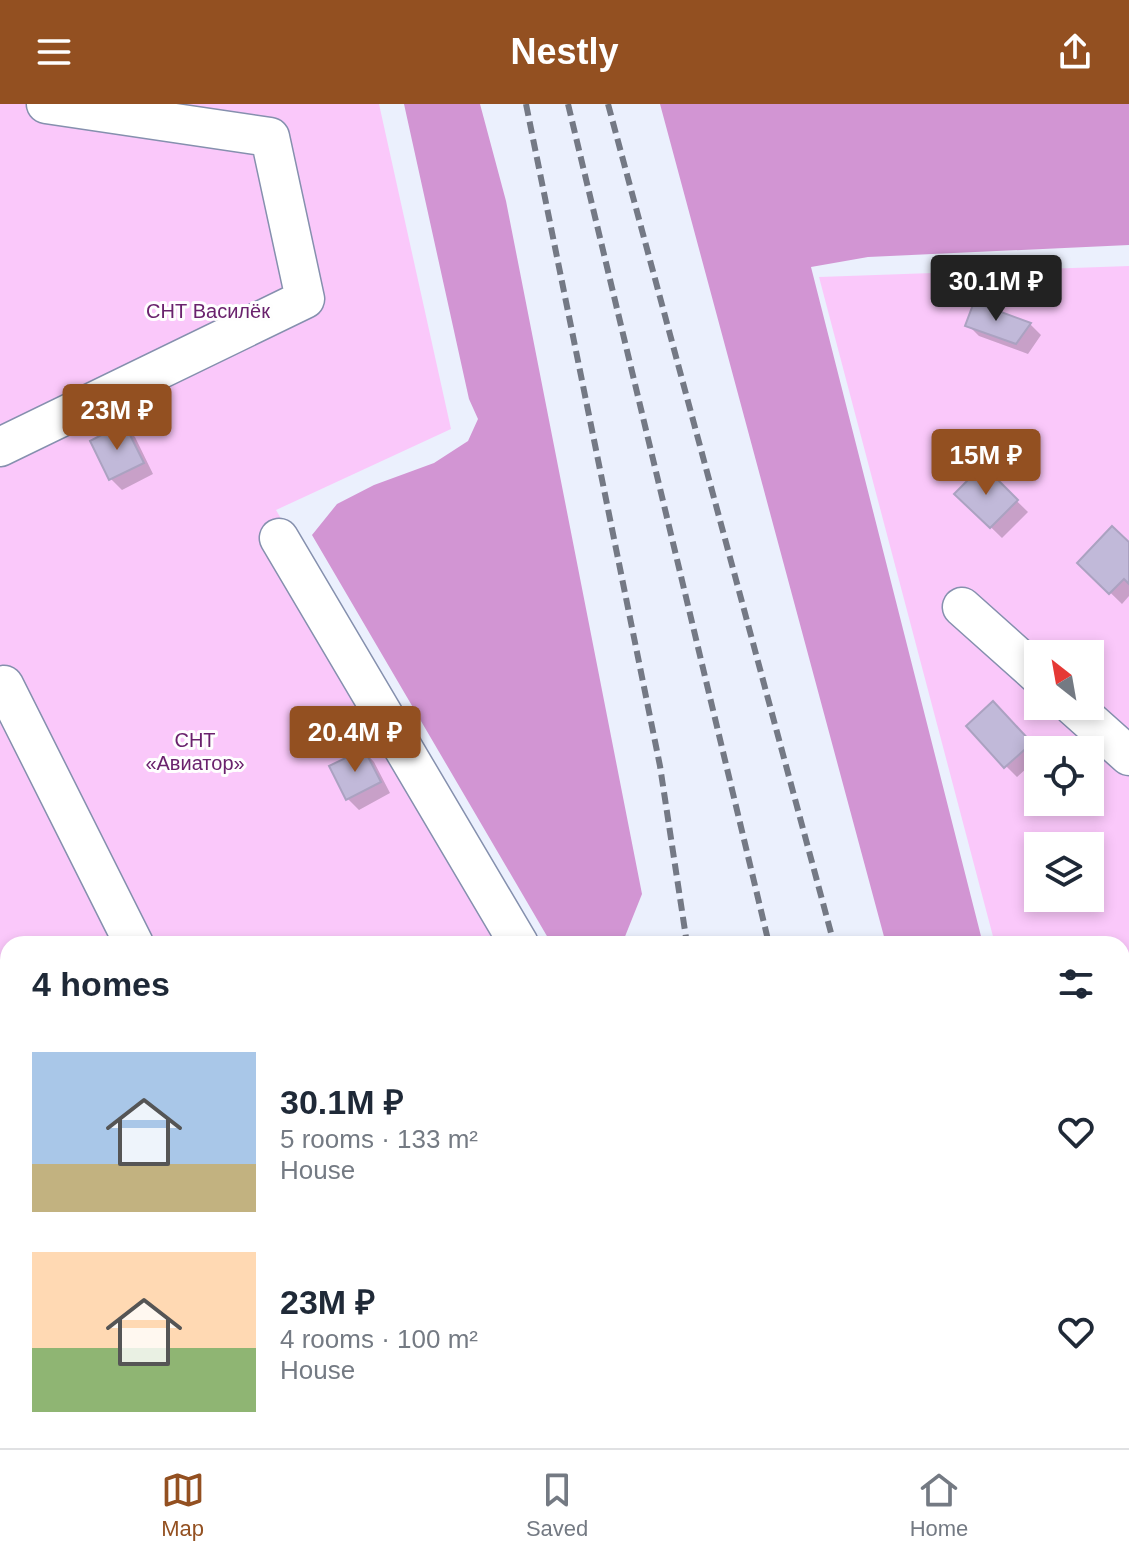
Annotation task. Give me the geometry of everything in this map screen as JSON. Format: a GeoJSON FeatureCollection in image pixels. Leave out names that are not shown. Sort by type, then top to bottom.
{"type":"FeatureCollection","features":[{"type":"Feature","properties":{"kind":"street"},"geometry":{"type":"LineString","coordinates":[[0,447],[305,299],[270,137],[46,104]]}},
{"type":"Feature","properties":{"kind":"street"},"geometry":{"type":"LineString","coordinates":[[279,538],[514,936]]}},
{"type":"Feature","properties":{"kind":"street"},"geometry":{"type":"LineString","coordinates":[[962,607],[1024,662]]}},
{"type":"Feature","properties":{"kind":"street"},"geometry":{"type":"LineString","coordinates":[[4,685],[130,936]]}},
{"type":"Feature","properties":{"kind":"street"},"geometry":{"type":"LineString","coordinates":[[1089,720],[1129,756]]}},
{"type":"Feature","properties":{"kind":"green space"},"geometry":{"type":"Polygon","coordinates":[[[0,104],[379,104],[451,429],[276,510],[525,936],[0,936],[0,104]]]}},
{"type":"Feature","properties":{"kind":"green space"},"geometry":{"type":"Polygon","coordinates":[[[1129,266],[1129,936],[993,936],[819,277],[1129,266]]]}},
{"type":"Feature","properties":{"kind":"shaded area"},"geometry":{"type":"Polygon","coordinates":[[[404,104],[480,104],[506,201],[642,894],[625,936],[547,936],[312,535],[337,504],[374,485],[434,463],[468,441],[478,419],[469,399],[404,104]]]}},
{"type":"Feature","properties":{"kind":"shaded area"},"geometry":{"type":"Polygon","coordinates":[[[660,104],[1129,104],[1129,245],[868,257],[811,267],[981,936],[884,936],[660,104]]]}},
{"type":"Feature","properties":{"kind":"building"},"geometry":{"type":"Polygon","coordinates":[[[974,302],[1031,323],[1016,344],[965,326],[974,302]]]}},
{"type":"Feature","properties":{"kind":"building"},"geometry":{"type":"Polygon","coordinates":[[[124,423],[144,463],[109,480],[90,441],[124,423]]]}},
{"type":"Feature","properties":{"kind":"building"},"geometry":{"type":"Polygon","coordinates":[[[983,465],[1018,500],[990,528],[954,494],[983,465]]]}},
{"type":"Feature","properties":{"kind":"building"},"geometry":{"type":"Polygon","coordinates":[[[1112,526],[1129,542],[1129,584],[1124,579],[1109,594],[1077,563],[1112,526]]]}},
{"type":"Feature","properties":{"kind":"building"},"geometry":{"type":"Polygon","coordinates":[[[993,701],[1026,736],[1024,750],[1004,768],[966,726],[993,701]]]}},
{"type":"Feature","properties":{"kind":"building"},"geometry":{"type":"Polygon","coordinates":[[[364,749],[381,782],[346,800],[329,766],[364,749]]]}},
{"type":"Feature","properties":{"kind":"railway"},"geometry":{"type":"LineString","coordinates":[[526,104],[660,766],[686,936]]}},
{"type":"Feature","properties":{"kind":"railway"},"geometry":{"type":"LineString","coordinates":[[568,104],[767,936]]}},
{"type":"Feature","properties":{"kind":"railway"},"geometry":{"type":"LineString","coordinates":[[608,104],[832,936]]}},
{"type":"Feature","properties":{"kind":"park label","name":"СНТ Василёк"},"geometry":{"type":"Point","coordinates":[208,311]}},
{"type":"Feature","properties":{"kind":"park label","name":"СНТ «Авиатор»"},"geometry":{"type":"Point","coordinates":[195,752]}}]}
